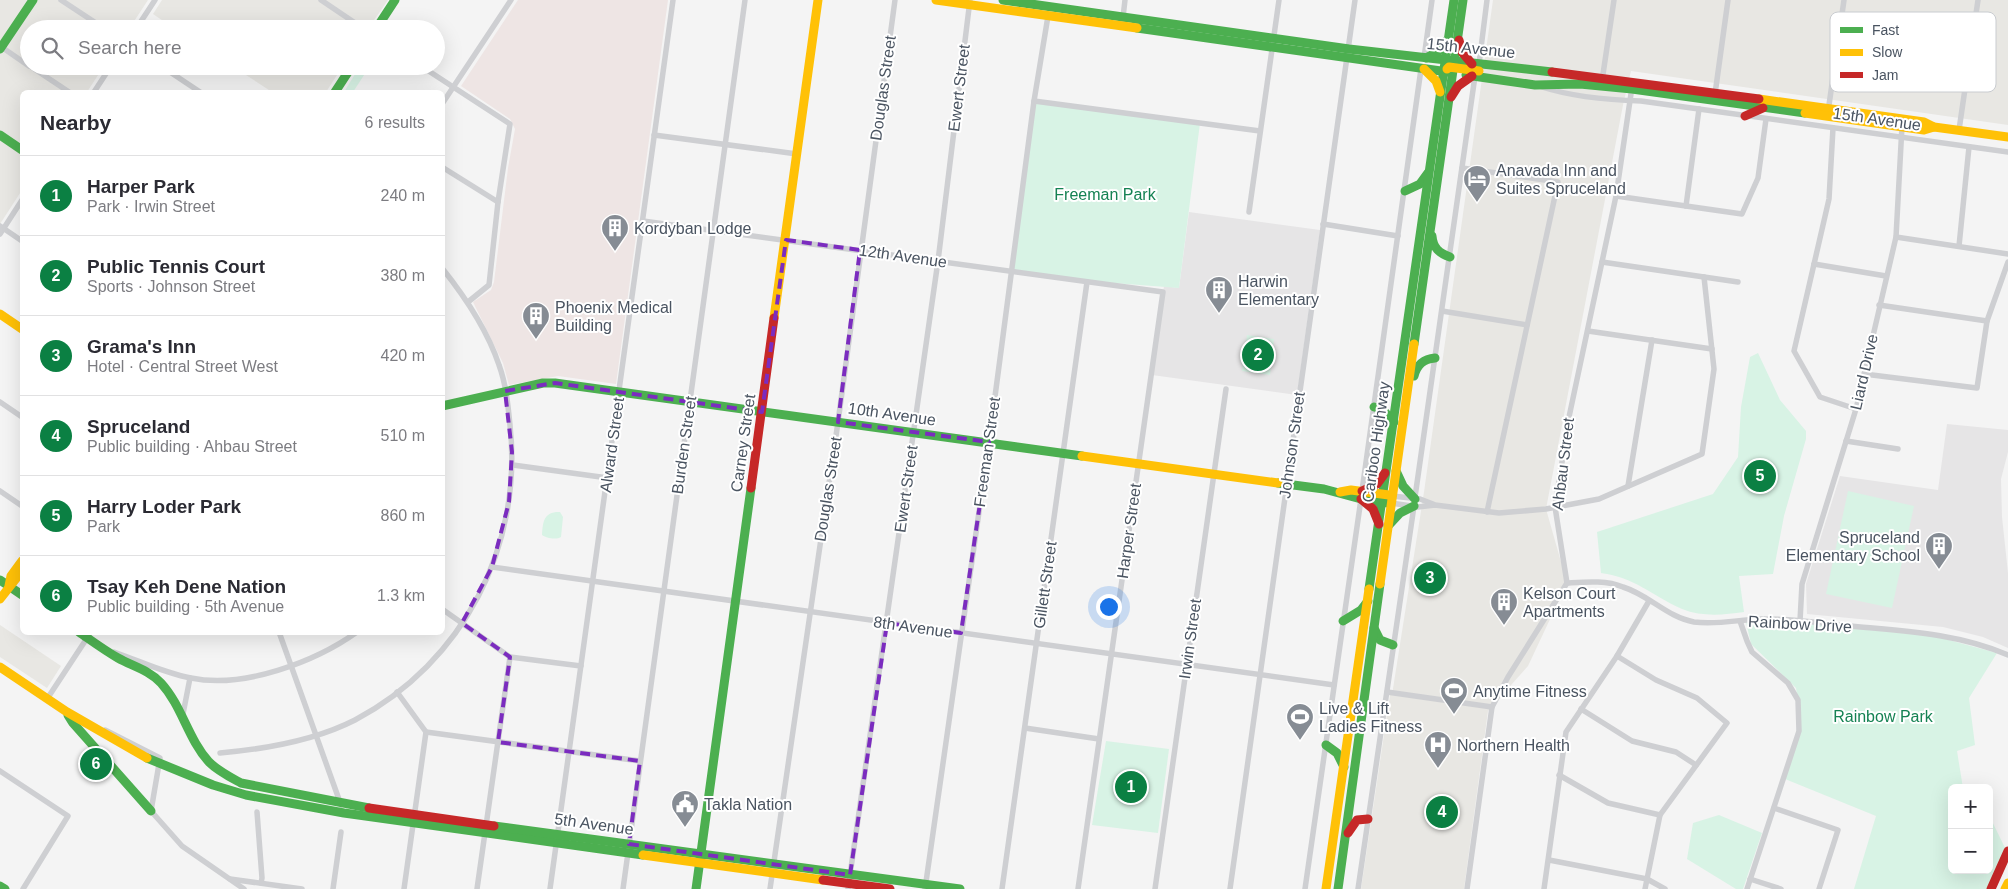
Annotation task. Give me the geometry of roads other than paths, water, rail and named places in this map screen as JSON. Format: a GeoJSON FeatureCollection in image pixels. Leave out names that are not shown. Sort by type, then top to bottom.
{"type":"FeatureCollection","features":[{"type":"Feature","properties":{"kind":"main road"},"geometry":{"type":"LineString","coordinates":[[0,48],[33,0]]}},
{"type":"Feature","properties":{"kind":"main road"},"geometry":{"type":"LineString","coordinates":[[382,20],[395,0]]}},
{"type":"Feature","properties":{"kind":"main road","name":"Carney Street"},"geometry":{"type":"LineString","coordinates":[[696,889],[818,0]]}},
{"type":"Feature","properties":{"kind":"main road","name":"15th Avenue"},"geometry":{"type":"LineString","coordinates":[[936,0],[970,2],[1048,16],[1122,22]]}},
{"type":"Feature","properties":{"kind":"main road","name":"15th Avenue"},"geometry":{"type":"LineString","coordinates":[[1003,0],[1122,22],[1272,43],[1348,53],[1425,58],[1450,67]]}},
{"type":"Feature","properties":{"kind":"main road","name":"Cariboo Highway"},"geometry":{"type":"LineString","coordinates":[[1392,469],[1394,422],[1402,398],[1431,227],[1448,104],[1454,32],[1454,0]]}},
{"type":"Feature","properties":{"kind":"main road","name":"Cariboo Highway"},"geometry":{"type":"LineString","coordinates":[[1454,32],[1463,0]]}},
{"type":"Feature","properties":{"kind":"main road"},"geometry":{"type":"LineString","coordinates":[[1425,58],[1441,50],[1454,32]]}},
{"type":"Feature","properties":{"kind":"main road"},"geometry":{"type":"LineString","coordinates":[[1448,104],[1453,92],[1475,70],[1462,52],[1454,32]]}},
{"type":"Feature","properties":{"kind":"main road","name":"15th Avenue"},"geometry":{"type":"LineString","coordinates":[[1348,53],[1422,69],[1450,67],[1475,70],[1535,85],[1602,82]]}},
{"type":"Feature","properties":{"kind":"main road","name":"Cariboo Highway"},"geometry":{"type":"LineString","coordinates":[[1338,889],[1374,627],[1387,499],[1402,398],[1430,169],[1440,96],[1450,67]]}},
{"type":"Feature","properties":{"kind":"main road"},"geometry":{"type":"LineString","coordinates":[[1422,69],[1436,81],[1440,96]]}},
{"type":"Feature","properties":{"kind":"main road","name":"15th Avenue"},"geometry":{"type":"LineString","coordinates":[[1475,70],[1519,69],[1902,123],[1924,130],[1934,127],[2008,137]]}},
{"type":"Feature","properties":{"kind":"main road"},"geometry":{"type":"LineString","coordinates":[[336,90],[346,75]]}},
{"type":"Feature","properties":{"kind":"main road","name":"15th Avenue"},"geometry":{"type":"LineString","coordinates":[[1715,97],[1764,108],[1828,112]]}},
{"type":"Feature","properties":{"kind":"main road"},"geometry":{"type":"LineString","coordinates":[[1744,116],[1764,108]]}},
{"type":"Feature","properties":{"kind":"main road"},"geometry":{"type":"LineString","coordinates":[[0,135],[20,149]]}},
{"type":"Feature","properties":{"kind":"main road"},"geometry":{"type":"LineString","coordinates":[[1405,191],[1420,184],[1430,169]]}},
{"type":"Feature","properties":{"kind":"main road"},"geometry":{"type":"LineString","coordinates":[[1431,227],[1433,247],[1450,257]]}},
{"type":"Feature","properties":{"kind":"main road"},"geometry":{"type":"LineString","coordinates":[[0,314],[20,328]]}},
{"type":"Feature","properties":{"kind":"main road"},"geometry":{"type":"LineString","coordinates":[[1378,408],[1402,398],[1417,366],[1430,358],[1435,358]]}},
{"type":"Feature","properties":{"kind":"main road","name":"10th Avenue"},"geometry":{"type":"LineString","coordinates":[[445,405],[549,382],[1387,499]]}},
{"type":"Feature","properties":{"kind":"main road"},"geometry":{"type":"LineString","coordinates":[[1378,408],[1394,422]]}},
{"type":"Feature","properties":{"kind":"main road"},"geometry":{"type":"LineString","coordinates":[[1392,469],[1414,502],[1384,525],[1361,495],[1377,484],[1392,469]]}},
{"type":"Feature","properties":{"kind":"main road","name":"Cariboo Highway"},"geometry":{"type":"LineString","coordinates":[[1326,889],[1368,601],[1384,525]]}},
{"type":"Feature","properties":{"kind":"main road"},"geometry":{"type":"LineString","coordinates":[[9,586],[11,576],[20,564]]}},
{"type":"Feature","properties":{"kind":"main road"},"geometry":{"type":"LineString","coordinates":[[0,599],[20,575]]}},
{"type":"Feature","properties":{"kind":"main road"},"geometry":{"type":"LineString","coordinates":[[0,580],[20,594]]}},
{"type":"Feature","properties":{"kind":"main road"},"geometry":{"type":"LineString","coordinates":[[1343,621],[1361,610],[1368,601]]}},
{"type":"Feature","properties":{"kind":"main road"},"geometry":{"type":"LineString","coordinates":[[1374,627],[1382,642],[1393,646]]}},
{"type":"Feature","properties":{"kind":"main road"},"geometry":{"type":"LineString","coordinates":[[90,635],[104,649],[118,658],[153,675],[174,698],[183,714]]}},
{"type":"Feature","properties":{"kind":"main road","name":"5th Avenue"},"geometry":{"type":"LineString","coordinates":[[0,667],[120,745],[160,764],[246,795],[344,813],[414,819],[773,868],[890,889]]}},
{"type":"Feature","properties":{"kind":"main road"},"geometry":{"type":"LineString","coordinates":[[67,712],[73,723],[151,811]]}},
{"type":"Feature","properties":{"kind":"main road","name":"5th Avenue"},"geometry":{"type":"LineString","coordinates":[[183,714],[192,740],[200,752],[226,777],[264,790],[414,819]]}},
{"type":"Feature","properties":{"kind":"main road"},"geometry":{"type":"LineString","coordinates":[[1326,745],[1335,750],[1344,768]]}},
{"type":"Feature","properties":{"kind":"main road"},"geometry":{"type":"LineString","coordinates":[[1333,889],[1340,845],[1337,817]]}},
{"type":"Feature","properties":{"kind":"main road"},"geometry":{"type":"LineString","coordinates":[[1345,841],[1357,820],[1368,819]]}},
{"type":"Feature","properties":{"kind":"main road"},"geometry":{"type":"LineString","coordinates":[[1991,889],[2008,851]]}},
{"type":"Feature","properties":{"kind":"main road","name":"5th Avenue"},"geometry":{"type":"LineString","coordinates":[[849,882],[960,889]]}},
{"type":"Feature","properties":{"kind":"main road"},"geometry":{"type":"LineString","coordinates":[[2005,889],[2008,883]]}},
{"type":"Feature","properties":{"kind":"main road"},"geometry":{"type":"LineString","coordinates":[[0,886],[5,889]]}},
{"type":"Feature","properties":{"kind":"street"},"geometry":{"type":"LineString","coordinates":[[61,0],[91,20]]}},
{"type":"Feature","properties":{"kind":"street"},"geometry":{"type":"LineString","coordinates":[[142,20],[155,0]]}},
{"type":"Feature","properties":{"kind":"street"},"geometry":{"type":"LineString","coordinates":[[321,0],[351,20]]}},
{"type":"Feature","properties":{"kind":"street"},"geometry":{"type":"LineString","coordinates":[[445,99],[511,0]]}},
{"type":"Feature","properties":{"kind":"street","name":"Alward Street"},"geometry":{"type":"LineString","coordinates":[[550,889],[673,0]]}},
{"type":"Feature","properties":{"kind":"street","name":"Burden Street"},"geometry":{"type":"LineString","coordinates":[[623,889],[746,0]]}},
{"type":"Feature","properties":{"kind":"street","name":"Douglas Street"},"geometry":{"type":"LineString","coordinates":[[770,889],[838,422],[895,0]]}},
{"type":"Feature","properties":{"kind":"street"},"geometry":{"type":"LineString","coordinates":[[1122,22],[1126,0]]}},
{"type":"Feature","properties":{"kind":"street"},"geometry":{"type":"LineString","coordinates":[[1249,212],[1279,0]]}},
{"type":"Feature","properties":{"kind":"street","name":"Johnson Street"},"geometry":{"type":"LineString","coordinates":[[1230,889],[1355,0]]}},
{"type":"Feature","properties":{"kind":"street"},"geometry":{"type":"LineString","coordinates":[[1425,58],[1432,0]]}},
{"type":"Feature","properties":{"kind":"street"},"geometry":{"type":"LineString","coordinates":[[1358,889],[1450,257],[1475,70],[1487,0]]}},
{"type":"Feature","properties":{"kind":"street"},"geometry":{"type":"LineString","coordinates":[[1602,82],[1614,0]]}},
{"type":"Feature","properties":{"kind":"street"},"geometry":{"type":"LineString","coordinates":[[1715,97],[1728,0]]}},
{"type":"Feature","properties":{"kind":"street","name":"Ewert Street"},"geometry":{"type":"LineString","coordinates":[[849,882],[938,261],[970,2]]}},
{"type":"Feature","properties":{"kind":"street","name":"Freeman Street"},"geometry":{"type":"LineString","coordinates":[[925,886],[989,442],[1034,101],[1048,16]]}},
{"type":"Feature","properties":{"kind":"street"},"geometry":{"type":"LineString","coordinates":[[0,48],[20,60]]}},
{"type":"Feature","properties":{"kind":"street"},"geometry":{"type":"LineString","coordinates":[[1305,889],[1361,495],[1378,408],[1398,236],[1422,69]]}},
{"type":"Feature","properties":{"kind":"street"},"geometry":{"type":"LineString","coordinates":[[43,75],[66,90]]}},
{"type":"Feature","properties":{"kind":"street"},"geometry":{"type":"LineString","coordinates":[[95,90],[105,75]]}},
{"type":"Feature","properties":{"kind":"street"},"geometry":{"type":"LineString","coordinates":[[174,75],[197,90]]}},
{"type":"Feature","properties":{"kind":"street"},"geometry":{"type":"LineString","coordinates":[[435,75],[510,124],[498,202],[489,285],[468,302]]}},
{"type":"Feature","properties":{"kind":"street","name":"15th Avenue"},"geometry":{"type":"LineString","coordinates":[[1535,85],[1554,91],[2008,152]]}},
{"type":"Feature","properties":{"kind":"street","name":"Ahbau Street"},"geometry":{"type":"LineString","coordinates":[[1567,583],[1555,508],[1569,417],[1616,196],[1632,85]]}},
{"type":"Feature","properties":{"kind":"street"},"geometry":{"type":"LineString","coordinates":[[1828,112],[1831,92]]}},
{"type":"Feature","properties":{"kind":"street"},"geometry":{"type":"LineString","coordinates":[[1959,130],[1965,92]]}},
{"type":"Feature","properties":{"kind":"street"},"geometry":{"type":"LineString","coordinates":[[1034,101],[1260,131]]}},
{"type":"Feature","properties":{"kind":"street"},"geometry":{"type":"LineString","coordinates":[[1686,206],[1699,109]]}},
{"type":"Feature","properties":{"kind":"street"},"geometry":{"type":"LineString","coordinates":[[1616,196],[1742,214],[1758,178],[1766,119]]}},
{"type":"Feature","properties":{"kind":"street","name":"Liard Drive"},"geometry":{"type":"LineString","coordinates":[[1800,621],[1802,584],[1856,409],[1896,237],[1902,123]]}},
{"type":"Feature","properties":{"kind":"street"},"geometry":{"type":"LineString","coordinates":[[1833,128],[1829,199],[1794,351],[1820,397],[1856,409]]}},
{"type":"Feature","properties":{"kind":"street"},"geometry":{"type":"LineString","coordinates":[[654,135],[797,154]]}},
{"type":"Feature","properties":{"kind":"street"},"geometry":{"type":"LineString","coordinates":[[1959,246],[1969,147]]}},
{"type":"Feature","properties":{"kind":"street"},"geometry":{"type":"LineString","coordinates":[[1462,168],[1558,182],[1487,512]]}},
{"type":"Feature","properties":{"kind":"street"},"geometry":{"type":"LineString","coordinates":[[445,169],[498,202]]}},
{"type":"Feature","properties":{"kind":"street"},"geometry":{"type":"LineString","coordinates":[[0,234],[2,227],[20,203]]}},
{"type":"Feature","properties":{"kind":"street","name":"12th Avenue"},"geometry":{"type":"LineString","coordinates":[[643,221],[1163,292]]}},
{"type":"Feature","properties":{"kind":"street"},"geometry":{"type":"LineString","coordinates":[[1323,224],[1398,236]]}},
{"type":"Feature","properties":{"kind":"street"},"geometry":{"type":"LineString","coordinates":[[2,227],[20,240]]}},
{"type":"Feature","properties":{"kind":"street"},"geometry":{"type":"LineString","coordinates":[[1896,237],[2008,254]]}},
{"type":"Feature","properties":{"kind":"street"},"geometry":{"type":"LineString","coordinates":[[1602,262],[1738,282]]}},
{"type":"Feature","properties":{"kind":"street"},"geometry":{"type":"LineString","coordinates":[[1864,374],[1977,388],[1987,321],[2008,262]]}},
{"type":"Feature","properties":{"kind":"street"},"geometry":{"type":"LineString","coordinates":[[1814,264],[1886,276]]}},
{"type":"Feature","properties":{"kind":"street"},"geometry":{"type":"LineString","coordinates":[[220,753],[258,749],[298,741],[316,735],[356,719],[397,692],[428,666],[462,623],[472,608],[492,567],[506,518],[511,488],[511,431],[505,391],[500,366],[481,324],[468,302],[445,272]]}},
{"type":"Feature","properties":{"kind":"street"},"geometry":{"type":"LineString","coordinates":[[1588,331],[1712,349],[1704,278]]}},
{"type":"Feature","properties":{"kind":"street","name":"Gillett Street"},"geometry":{"type":"LineString","coordinates":[[1002,889],[1087,282]]}},
{"type":"Feature","properties":{"kind":"street","name":"Harper Street"},"geometry":{"type":"LineString","coordinates":[[1078,889],[1163,292]]}},
{"type":"Feature","properties":{"kind":"street"},"geometry":{"type":"LineString","coordinates":[[1880,305],[1987,321]]}},
{"type":"Feature","properties":{"kind":"street"},"geometry":{"type":"LineString","coordinates":[[1442,311],[1527,325]]}},
{"type":"Feature","properties":{"kind":"street"},"geometry":{"type":"LineString","coordinates":[[1628,486],[1652,340]]}},
{"type":"Feature","properties":{"kind":"street","name":"10th Avenue"},"geometry":{"type":"LineString","coordinates":[[1387,499],[1487,512],[1510,513],[1555,508],[1599,499],[1702,454],[1714,369],[1712,349]]}},
{"type":"Feature","properties":{"kind":"street","name":"Irwin Street"},"geometry":{"type":"LineString","coordinates":[[1155,889],[1226,388]]}},
{"type":"Feature","properties":{"kind":"street"},"geometry":{"type":"LineString","coordinates":[[0,402],[20,416]]}},
{"type":"Feature","properties":{"kind":"street"},"geometry":{"type":"LineString","coordinates":[[1846,441],[1898,449]]}},
{"type":"Feature","properties":{"kind":"street"},"geometry":{"type":"LineString","coordinates":[[512,465],[608,478]]}},
{"type":"Feature","properties":{"kind":"street"},"geometry":{"type":"LineString","coordinates":[[0,491],[20,505]]}},
{"type":"Feature","properties":{"kind":"street","name":"8th Avenue"},"geometry":{"type":"LineString","coordinates":[[492,567],[809,613],[1334,685]]}},
{"type":"Feature","properties":{"kind":"street","name":"Rainbow Drive"},"geometry":{"type":"LineString","coordinates":[[1567,583],[1596,582],[1623,587],[1676,617],[1695,622],[1719,623],[1759,619],[1800,621],[1942,635],[1981,645],[2008,656]]}},
{"type":"Feature","properties":{"kind":"street"},"geometry":{"type":"LineString","coordinates":[[1467,889],[1492,707],[1508,677],[1567,583]]}},
{"type":"Feature","properties":{"kind":"street"},"geometry":{"type":"LineString","coordinates":[[1544,889],[1566,732],[1617,656],[1649,601]]}},
{"type":"Feature","properties":{"kind":"street"},"geometry":{"type":"LineString","coordinates":[[445,611],[510,656],[581,666]]}},
{"type":"Feature","properties":{"kind":"street"},"geometry":{"type":"LineString","coordinates":[[1740,621],[1752,652],[1788,683],[1798,700],[1799,731],[1747,889]]}},
{"type":"Feature","properties":{"kind":"street"},"geometry":{"type":"LineString","coordinates":[[47,699],[90,635]]}},
{"type":"Feature","properties":{"kind":"street"},"geometry":{"type":"LineString","coordinates":[[280,635],[344,813]]}},
{"type":"Feature","properties":{"kind":"street"},"geometry":{"type":"LineString","coordinates":[[104,649],[190,678],[235,680],[292,667],[337,647],[354,635]]}},
{"type":"Feature","properties":{"kind":"street"},"geometry":{"type":"LineString","coordinates":[[477,889],[510,656]]}},
{"type":"Feature","properties":{"kind":"street"},"geometry":{"type":"LineString","coordinates":[[1617,656],[1656,680],[1697,698],[1727,723],[1660,815],[1645,889]]}},
{"type":"Feature","properties":{"kind":"street"},"geometry":{"type":"LineString","coordinates":[[183,714],[190,678]]}},
{"type":"Feature","properties":{"kind":"street"},"geometry":{"type":"LineString","coordinates":[[397,692],[426,732],[404,889]]}},
{"type":"Feature","properties":{"kind":"street"},"geometry":{"type":"LineString","coordinates":[[1387,692],[1492,707]]}},
{"type":"Feature","properties":{"kind":"street"},"geometry":{"type":"LineString","coordinates":[[1581,709],[1632,741],[1676,752],[1696,765]]}},
{"type":"Feature","properties":{"kind":"street"},"geometry":{"type":"LineString","coordinates":[[1025,728],[1099,739]]}},
{"type":"Feature","properties":{"kind":"street"},"geometry":{"type":"LineString","coordinates":[[426,732],[640,761]]}},
{"type":"Feature","properties":{"kind":"street"},"geometry":{"type":"LineString","coordinates":[[160,764],[151,811],[170,835],[182,846],[244,889]]}},
{"type":"Feature","properties":{"kind":"street"},"geometry":{"type":"LineString","coordinates":[[0,771],[68,816],[23,889]]}},
{"type":"Feature","properties":{"kind":"street"},"geometry":{"type":"LineString","coordinates":[[1559,775],[1608,803],[1660,815]]}},
{"type":"Feature","properties":{"kind":"street"},"geometry":{"type":"LineString","coordinates":[[1774,808],[1838,830],[1818,889]]}},
{"type":"Feature","properties":{"kind":"street"},"geometry":{"type":"LineString","coordinates":[[257,812],[261,883]]}},
{"type":"Feature","properties":{"kind":"street"},"geometry":{"type":"LineString","coordinates":[[333,889],[341,832]]}},
{"type":"Feature","properties":{"kind":"street"},"geometry":{"type":"LineString","coordinates":[[1548,860],[1647,879],[1665,889]]}},
{"type":"Feature","properties":{"kind":"street"},"geometry":{"type":"LineString","coordinates":[[229,879],[302,889]]}},
{"type":"Feature","properties":{"kind":"street"},"geometry":{"type":"LineString","coordinates":[[1750,879],[1781,889]]}},
{"type":"Feature","properties":{"kind":"place","name":"Anavada Inn and Suites Spruceland"},"geometry":{"type":"Point","coordinates":[1477,203]}},
{"type":"Feature","properties":{"kind":"place","name":"Kordyban Lodge"},"geometry":{"type":"Point","coordinates":[615,252]}},
{"type":"Feature","properties":{"kind":"place","name":"Harwin Elementary"},"geometry":{"type":"Point","coordinates":[1219,314]}},
{"type":"Feature","properties":{"kind":"place","name":"Phoenix Medical Building"},"geometry":{"type":"Point","coordinates":[536,340]}},
{"type":"Feature","properties":{"kind":"place","name":"Public Tennis Court"},"geometry":{"type":"Point","coordinates":[1258,355]}},
{"type":"Feature","properties":{"kind":"place","name":"Harry Loder Park"},"geometry":{"type":"Point","coordinates":[1760,476]}},
{"type":"Feature","properties":{"kind":"place","name":"Spruceland Elementary School"},"geometry":{"type":"Point","coordinates":[1939,570]}},
{"type":"Feature","properties":{"kind":"place","name":"Grama's Inn"},"geometry":{"type":"Point","coordinates":[1430,578]}},
{"type":"Feature","properties":{"kind":"place","name":"Kelson Court Apartments"},"geometry":{"type":"Point","coordinates":[1504,626]}},
{"type":"Feature","properties":{"kind":"place","name":"Anytime Fitness"},"geometry":{"type":"Point","coordinates":[1454,715]}},
{"type":"Feature","properties":{"kind":"place","name":"Live & Lift Ladies Fitness"},"geometry":{"type":"Point","coordinates":[1300,741]}},
{"type":"Feature","properties":{"kind":"place","name":"Tsay Keh Dene Nation"},"geometry":{"type":"Point","coordinates":[96,764]}},
{"type":"Feature","properties":{"kind":"place","name":"Northern Health"},"geometry":{"type":"Point","coordinates":[1438,769]}},
{"type":"Feature","properties":{"kind":"place","name":"Harper Park"},"geometry":{"type":"Point","coordinates":[1131,787]}},
{"type":"Feature","properties":{"kind":"place","name":"Spruceland"},"geometry":{"type":"Point","coordinates":[1442,812]}},
{"type":"Feature","properties":{"kind":"place","name":"Takla Nation"},"geometry":{"type":"Point","coordinates":[685,828]}},
{"type":"Feature","properties":{"kind":"park label","name":"Freeman Park"},"geometry":{"type":"Point","coordinates":[1105,194]}},
{"type":"Feature","properties":{"kind":"park label","name":"Rainbow Park"},"geometry":{"type":"Point","coordinates":[1883,716]}}]}
